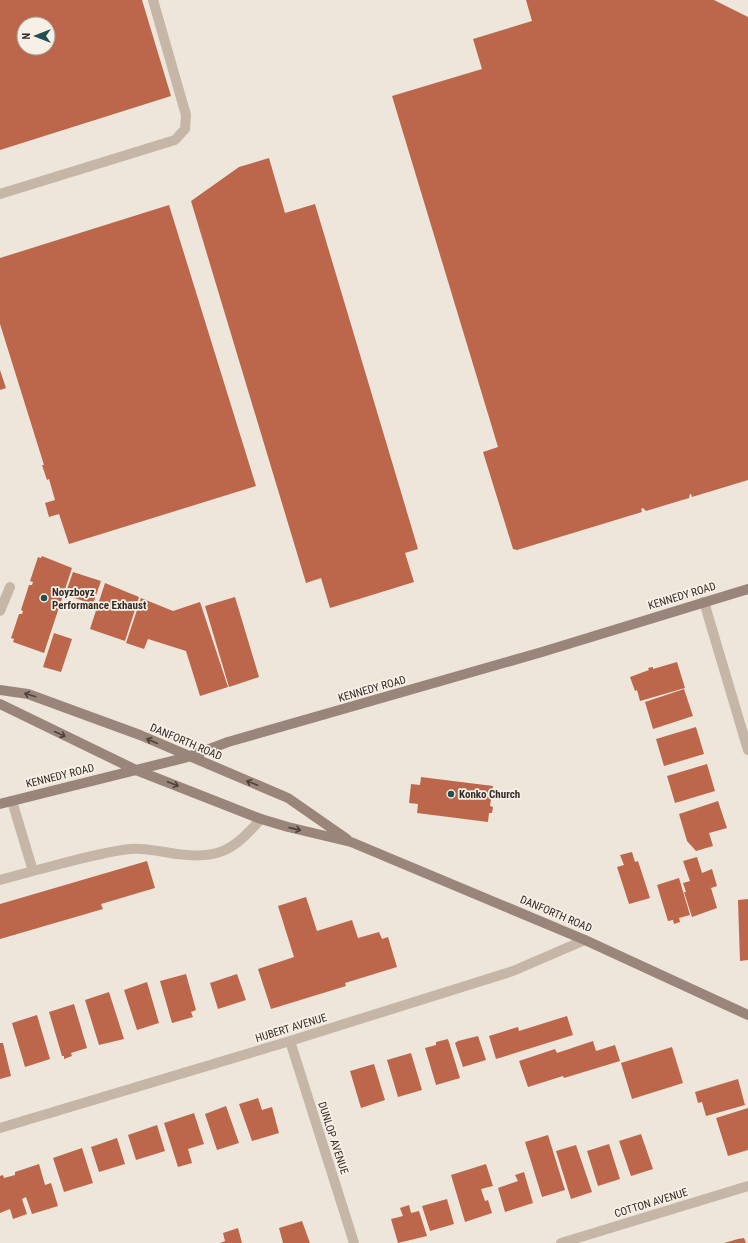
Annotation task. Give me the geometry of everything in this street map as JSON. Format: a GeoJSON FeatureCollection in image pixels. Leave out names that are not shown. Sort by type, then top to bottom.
{"type":"FeatureCollection","features":[{"type":"Feature","properties":{"kind":"main road","name":"KENNEDY ROAD"},"geometry":{"type":"LineString","coordinates":[[0,804],[188,757],[228,742],[542,652],[748,589]]}},
{"type":"Feature","properties":{"kind":"main road","name":"DANFORTH ROAD"},"geometry":{"type":"LineString","coordinates":[[0,690],[28,694],[140,735],[188,757],[288,798],[351,842]]}},
{"type":"Feature","properties":{"kind":"main road","name":"DANFORTH ROAD"},"geometry":{"type":"LineString","coordinates":[[0,704],[25,718],[136,770],[261,819],[351,842],[585,940],[748,1015]]}},
{"type":"Feature","properties":{"kind":"street"},"geometry":{"type":"LineString","coordinates":[[0,194],[175,140],[185,129],[186,115],[153,0]]}},
{"type":"Feature","properties":{"kind":"street"},"geometry":{"type":"LineString","coordinates":[[0,611],[10,588]]}},
{"type":"Feature","properties":{"kind":"street"},"geometry":{"type":"LineString","coordinates":[[704,602],[748,750]]}},
{"type":"Feature","properties":{"kind":"street"},"geometry":{"type":"LineString","coordinates":[[12,801],[33,871]]}},
{"type":"Feature","properties":{"kind":"street"},"geometry":{"type":"LineString","coordinates":[[0,880],[130,849],[152,848],[177,854],[202,855],[221,852],[240,842],[261,819]]}},
{"type":"Feature","properties":{"kind":"street","name":"HUBERT AVENUE"},"geometry":{"type":"LineString","coordinates":[[0,1128],[290,1041],[513,971],[585,940]]}},
{"type":"Feature","properties":{"kind":"street","name":"DUNLOP AVENUE"},"geometry":{"type":"LineString","coordinates":[[290,1041],[354,1243]]}},
{"type":"Feature","properties":{"kind":"street","name":"COTTON AVENUE"},"geometry":{"type":"LineString","coordinates":[[561,1243],[748,1186]]}},
{"type":"Feature","properties":{"kind":"building"},"geometry":{"type":"Polygon","coordinates":[[[0,0],[142,0],[171,96],[0,150],[0,0]]]}},
{"type":"Feature","properties":{"kind":"building"},"geometry":{"type":"Polygon","coordinates":[[[526,0],[714,0],[748,17],[748,480],[692,497],[690,494],[689,498],[646,511],[643,508],[641,509],[642,512],[517,550],[513,549],[483,452],[498,447],[392,96],[482,69],[473,39],[532,21],[526,0]]]}},
{"type":"Feature","properties":{"kind":"building"},"geometry":{"type":"Polygon","coordinates":[[[269,158],[285,213],[315,204],[418,549],[405,553],[414,582],[330,608],[321,578],[306,583],[191,201],[239,167],[269,158]]]}},
{"type":"Feature","properties":{"kind":"building"},"geometry":{"type":"Polygon","coordinates":[[[169,205],[256,486],[69,544],[59,514],[49,517],[45,503],[55,500],[49,479],[47,480],[42,465],[44,465],[0,324],[0,258],[169,205]]]}},
{"type":"Feature","properties":{"kind":"building"},"geometry":{"type":"Polygon","coordinates":[[[0,370],[6,388],[0,390],[0,370]]]}},
{"type":"Feature","properties":{"kind":"building","name":"Noyzboyz Performance Exhaust"},"geometry":{"type":"Polygon","coordinates":[[[42,556],[72,568],[44,653],[13,642],[14,639],[11,638],[19,614],[22,614],[23,611],[21,610],[29,585],[32,585],[33,582],[30,581],[38,557],[41,558],[42,556]]]}},
{"type":"Feature","properties":{"kind":"building"},"geometry":{"type":"Polygon","coordinates":[[[73,572],[101,581],[93,604],[65,595],[73,572]]]}},
{"type":"Feature","properties":{"kind":"building"},"geometry":{"type":"Polygon","coordinates":[[[105,583],[139,597],[125,641],[90,629],[105,583]]]}},
{"type":"Feature","properties":{"kind":"building"},"geometry":{"type":"Polygon","coordinates":[[[235,597],[259,677],[229,687],[205,606],[235,597]]]}},
{"type":"Feature","properties":{"kind":"building"},"geometry":{"type":"Polygon","coordinates":[[[141,598],[173,611],[200,602],[228,687],[200,696],[186,651],[148,639],[144,649],[126,643],[141,598]]]}},
{"type":"Feature","properties":{"kind":"building"},"geometry":{"type":"Polygon","coordinates":[[[54,633],[72,639],[61,672],[43,667],[54,633]]]}},
{"type":"Feature","properties":{"kind":"building"},"geometry":{"type":"Polygon","coordinates":[[[677,662],[685,688],[640,701],[637,690],[635,691],[630,677],[649,670],[648,668],[653,667],[653,669],[677,662]]]}},
{"type":"Feature","properties":{"kind":"building"},"geometry":{"type":"Polygon","coordinates":[[[684,689],[693,716],[653,729],[645,702],[684,689]]]}},
{"type":"Feature","properties":{"kind":"building"},"geometry":{"type":"Polygon","coordinates":[[[696,727],[704,754],[664,766],[656,739],[696,727]]]}},
{"type":"Feature","properties":{"kind":"building"},"geometry":{"type":"Polygon","coordinates":[[[707,764],[715,791],[675,803],[667,776],[707,764]]]}},
{"type":"Feature","properties":{"kind":"building","name":"Konko Church"},"geometry":{"type":"Polygon","coordinates":[[[421,777],[493,786],[490,806],[493,807],[492,813],[489,813],[488,822],[417,813],[418,804],[409,803],[411,784],[420,785],[421,777]]]}},
{"type":"Feature","properties":{"kind":"building"},"geometry":{"type":"Polygon","coordinates":[[[718,801],[727,828],[709,833],[713,846],[696,851],[687,841],[679,814],[718,801]]]}},
{"type":"Feature","properties":{"kind":"building"},"geometry":{"type":"Polygon","coordinates":[[[632,852],[635,862],[638,861],[650,898],[629,904],[617,867],[624,865],[620,855],[632,852]]]}},
{"type":"Feature","properties":{"kind":"building"},"geometry":{"type":"Polygon","coordinates":[[[697,857],[702,873],[712,869],[717,886],[711,888],[717,908],[692,917],[684,892],[686,892],[683,883],[690,881],[683,861],[697,857]]]}},
{"type":"Feature","properties":{"kind":"building"},"geometry":{"type":"Polygon","coordinates":[[[147,861],[155,888],[101,904],[103,909],[0,939],[0,904],[147,861]]]}},
{"type":"Feature","properties":{"kind":"building"},"geometry":{"type":"Polygon","coordinates":[[[679,878],[690,915],[679,918],[680,922],[674,924],[673,920],[668,921],[657,885],[679,878]]]}},
{"type":"Feature","properties":{"kind":"building"},"geometry":{"type":"Polygon","coordinates":[[[306,897],[317,931],[352,920],[358,938],[379,932],[382,939],[388,937],[397,967],[345,983],[346,986],[271,1009],[258,969],[294,957],[278,906],[306,897]]]}},
{"type":"Feature","properties":{"kind":"building"},"geometry":{"type":"Polygon","coordinates":[[[748,899],[748,960],[740,961],[738,900],[748,899]]]}},
{"type":"Feature","properties":{"kind":"building"},"geometry":{"type":"Polygon","coordinates":[[[186,974],[196,1010],[191,1012],[193,1017],[172,1023],[160,981],[186,974]]]}},
{"type":"Feature","properties":{"kind":"building"},"geometry":{"type":"Polygon","coordinates":[[[237,974],[246,1000],[218,1009],[210,983],[237,974]]]}},
{"type":"Feature","properties":{"kind":"building"},"geometry":{"type":"Polygon","coordinates":[[[147,982],[159,1023],[137,1030],[124,990],[147,982]]]}},
{"type":"Feature","properties":{"kind":"building"},"geometry":{"type":"Polygon","coordinates":[[[109,992],[124,1039],[99,1045],[85,1000],[109,992]]]}},
{"type":"Feature","properties":{"kind":"building"},"geometry":{"type":"Polygon","coordinates":[[[74,1004],[87,1048],[71,1053],[72,1056],[64,1059],[49,1012],[74,1004]]]}},
{"type":"Feature","properties":{"kind":"building"},"geometry":{"type":"Polygon","coordinates":[[[37,1015],[50,1059],[25,1067],[12,1023],[37,1015]]]}},
{"type":"Feature","properties":{"kind":"building"},"geometry":{"type":"Polygon","coordinates":[[[567,1016],[573,1035],[496,1059],[489,1036],[518,1027],[519,1031],[567,1016]]]}},
{"type":"Feature","properties":{"kind":"building"},"geometry":{"type":"Polygon","coordinates":[[[478,1036],[486,1060],[463,1067],[455,1043],[478,1036]]]}},
{"type":"Feature","properties":{"kind":"building"},"geometry":{"type":"Polygon","coordinates":[[[448,1039],[460,1078],[436,1085],[425,1048],[436,1045],[436,1042],[448,1039]]]}},
{"type":"Feature","properties":{"kind":"building"},"geometry":{"type":"Polygon","coordinates":[[[593,1041],[596,1051],[615,1045],[620,1061],[528,1087],[519,1061],[555,1049],[557,1053],[593,1041]]]}},
{"type":"Feature","properties":{"kind":"building"},"geometry":{"type":"Polygon","coordinates":[[[0,1043],[3,1043],[11,1076],[0,1079],[0,1043]]]}},
{"type":"Feature","properties":{"kind":"building"},"geometry":{"type":"Polygon","coordinates":[[[672,1047],[683,1083],[632,1099],[621,1063],[672,1047]]]}},
{"type":"Feature","properties":{"kind":"building"},"geometry":{"type":"Polygon","coordinates":[[[411,1053],[422,1090],[398,1097],[387,1060],[411,1053]]]}},
{"type":"Feature","properties":{"kind":"building"},"geometry":{"type":"Polygon","coordinates":[[[374,1064],[385,1100],[361,1108],[350,1071],[374,1064]]]}},
{"type":"Feature","properties":{"kind":"building"},"geometry":{"type":"Polygon","coordinates":[[[738,1079],[745,1105],[706,1116],[702,1102],[698,1103],[695,1092],[738,1079]]]}},
{"type":"Feature","properties":{"kind":"building"},"geometry":{"type":"Polygon","coordinates":[[[258,1098],[262,1110],[272,1107],[279,1133],[252,1141],[239,1104],[258,1098]]]}},
{"type":"Feature","properties":{"kind":"building"},"geometry":{"type":"Polygon","coordinates":[[[226,1106],[239,1143],[217,1150],[205,1114],[226,1106]]]}},
{"type":"Feature","properties":{"kind":"building"},"geometry":{"type":"Polygon","coordinates":[[[748,1108],[748,1150],[728,1156],[716,1118],[748,1108]]]}},
{"type":"Feature","properties":{"kind":"building"},"geometry":{"type":"Polygon","coordinates":[[[194,1113],[204,1144],[188,1149],[192,1163],[178,1167],[164,1123],[194,1113]]]}},
{"type":"Feature","properties":{"kind":"building"},"geometry":{"type":"Polygon","coordinates":[[[157,1125],[165,1151],[136,1160],[128,1135],[157,1125]]]}},
{"type":"Feature","properties":{"kind":"building"},"geometry":{"type":"Polygon","coordinates":[[[641,1134],[653,1169],[631,1176],[619,1141],[641,1134]]]}},
{"type":"Feature","properties":{"kind":"building"},"geometry":{"type":"Polygon","coordinates":[[[548,1135],[565,1190],[542,1197],[525,1142],[548,1135]]]}},
{"type":"Feature","properties":{"kind":"building"},"geometry":{"type":"Polygon","coordinates":[[[117,1138],[125,1164],[99,1172],[91,1147],[117,1138]]]}},
{"type":"Feature","properties":{"kind":"building"},"geometry":{"type":"Polygon","coordinates":[[[609,1144],[620,1179],[598,1186],[587,1151],[609,1144]]]}},
{"type":"Feature","properties":{"kind":"building"},"geometry":{"type":"Polygon","coordinates":[[[576,1145],[592,1192],[571,1199],[556,1151],[576,1145]]]}},
{"type":"Feature","properties":{"kind":"building"},"geometry":{"type":"Polygon","coordinates":[[[82,1148],[93,1183],[64,1192],[53,1158],[82,1148]]]}},
{"type":"Feature","properties":{"kind":"building"},"geometry":{"type":"Polygon","coordinates":[[[39,1164],[45,1185],[51,1183],[58,1206],[32,1214],[26,1197],[22,1199],[27,1214],[13,1219],[10,1209],[0,1213],[0,1176],[3,1175],[4,1178],[15,1175],[15,1172],[39,1164]]]}},
{"type":"Feature","properties":{"kind":"building"},"geometry":{"type":"Polygon","coordinates":[[[486,1164],[493,1186],[481,1189],[485,1201],[488,1200],[492,1213],[465,1222],[451,1175],[486,1164]]]}},
{"type":"Feature","properties":{"kind":"building"},"geometry":{"type":"Polygon","coordinates":[[[524,1172],[533,1203],[505,1212],[498,1188],[518,1181],[515,1175],[524,1172]]]}},
{"type":"Feature","properties":{"kind":"building"},"geometry":{"type":"Polygon","coordinates":[[[447,1199],[454,1224],[430,1231],[422,1206],[447,1199]]]}},
{"type":"Feature","properties":{"kind":"building"},"geometry":{"type":"Polygon","coordinates":[[[409,1205],[411,1213],[419,1211],[427,1236],[398,1243],[391,1219],[403,1216],[400,1208],[409,1205]]]}},
{"type":"Feature","properties":{"kind":"building"},"geometry":{"type":"Polygon","coordinates":[[[302,1221],[310,1243],[283,1243],[279,1228],[302,1221]]]}},
{"type":"Feature","properties":{"kind":"building"},"geometry":{"type":"Polygon","coordinates":[[[238,1228],[242,1243],[220,1243],[225,1241],[223,1233],[238,1228]]]}},
{"type":"Feature","properties":{"kind":"building"},"geometry":{"type":"Polygon","coordinates":[[[744,1238],[746,1243],[724,1243],[738,1239],[744,1238]]]}},
{"type":"Feature","properties":{"kind":"place","name":"Noyzboyz Performance Exhaust"},"geometry":{"type":"Point","coordinates":[44,598]}},
{"type":"Feature","properties":{"kind":"place","name":"Konko Church"},"geometry":{"type":"Point","coordinates":[451,794]}}]}
